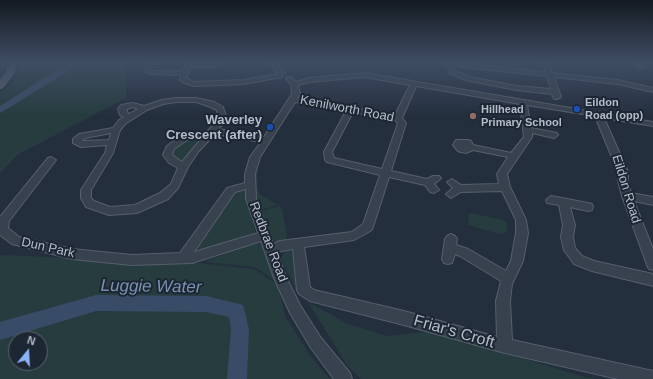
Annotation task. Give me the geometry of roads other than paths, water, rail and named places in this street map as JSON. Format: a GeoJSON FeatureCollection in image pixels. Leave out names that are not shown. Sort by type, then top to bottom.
{"type":"FeatureCollection","features":[{"type":"Feature","properties":{"kind":"street"},"geometry":{"type":"LineString","coordinates":[[184,81],[196,85],[250,81]]}},
{"type":"Feature","properties":{"kind":"street"},"geometry":{"type":"LineString","coordinates":[[293,99],[296,90],[291,81],[296,81]]}},
{"type":"Feature","properties":{"kind":"street"},"geometry":{"type":"LineString","coordinates":[[399,81],[653,124]]}},
{"type":"Feature","properties":{"kind":"street"},"geometry":{"type":"LineString","coordinates":[[477,81],[516,88],[555,92]]}},
{"type":"Feature","properties":{"kind":"street"},"geometry":{"type":"LineString","coordinates":[[551,81],[561,108]]}},
{"type":"Feature","properties":{"kind":"street"},"geometry":{"type":"LineString","coordinates":[[607,81],[653,90]]}},
{"type":"Feature","properties":{"kind":"street"},"geometry":{"type":"LineString","coordinates":[[398,118],[414,83]]}},
{"type":"Feature","properties":{"kind":"street","name":"Kenilworth Road"},"geometry":{"type":"LineString","coordinates":[[270,250],[298,244],[354,236],[368,227],[402,122],[398,118],[293,99]]}},
{"type":"Feature","properties":{"kind":"street","name":"Redbrae Road"},"geometry":{"type":"LineString","coordinates":[[293,99],[265,140],[252,164],[249,185],[251,199],[264,235],[295,309],[316,343],[344,379]]}},
{"type":"Feature","properties":{"kind":"street"},"geometry":{"type":"LineString","coordinates":[[176,100],[196,100],[211,104],[220,109],[222,116],[210,133],[183,167],[175,186],[164,196],[151,203],[137,209],[109,211],[90,204],[86,198],[86,190],[109,153],[116,130],[122,122],[144,108],[162,102],[176,100]]}},
{"type":"Feature","properties":{"kind":"street"},"geometry":{"type":"LineString","coordinates":[[505,346],[503,301],[506,284],[516,261],[522,234],[521,220],[505,188],[502,174],[514,156],[527,141],[528,130],[523,101]]}},
{"type":"Feature","properties":{"kind":"street"},"geometry":{"type":"LineString","coordinates":[[351,110],[328,152],[328,157],[330,160],[432,184]]}},
{"type":"Feature","properties":{"kind":"street","name":"Eildon Road"},"geometry":{"type":"LineString","coordinates":[[598,114],[623,172],[623,181],[627,196],[653,264]]}},
{"type":"Feature","properties":{"kind":"street"},"geometry":{"type":"LineString","coordinates":[[113,142],[81,144],[76,141],[82,136],[116,130]]}},
{"type":"Feature","properties":{"kind":"street"},"geometry":{"type":"LineString","coordinates":[[528,130],[554,135]]}},
{"type":"Feature","properties":{"kind":"street"},"geometry":{"type":"LineString","coordinates":[[183,167],[172,161],[167,156],[170,148],[184,138],[210,133],[265,140]]}},
{"type":"Feature","properties":{"kind":"street"},"geometry":{"type":"LineString","coordinates":[[471,147],[514,156]]}},
{"type":"Feature","properties":{"kind":"street","name":"Dun Park"},"geometry":{"type":"LineString","coordinates":[[51,160],[4,220],[2,230],[16,241],[72,254],[132,260],[192,258],[231,247],[264,235]]}},
{"type":"Feature","properties":{"kind":"street"},"geometry":{"type":"LineString","coordinates":[[184,258],[232,190],[249,185]]}},
{"type":"Feature","properties":{"kind":"street"},"geometry":{"type":"LineString","coordinates":[[454,188],[505,188]]}},
{"type":"Feature","properties":{"kind":"street"},"geometry":{"type":"LineString","coordinates":[[627,196],[653,201]]}},
{"type":"Feature","properties":{"kind":"street"},"geometry":{"type":"LineString","coordinates":[[551,200],[588,207]]}},
{"type":"Feature","properties":{"kind":"street"},"geometry":{"type":"LineString","coordinates":[[564,203],[570,250],[578,260],[592,266],[653,280]]}},
{"type":"Feature","properties":{"kind":"street","name":"Friar's Croft"},"geometry":{"type":"LineString","coordinates":[[298,244],[304,290],[308,294],[404,318],[505,346],[653,379]]}},
{"type":"Feature","properties":{"kind":"street"},"geometry":{"type":"LineString","coordinates":[[449,248],[464,252],[509,279]]}},
{"type":"Feature","properties":{"kind":"waterway","name":"Luggie Water"},"geometry":{"type":"LineString","coordinates":[[0,110],[47,81]]}},
{"type":"Feature","properties":{"kind":"waterway","name":"Luggie Water"},"geometry":{"type":"LineString","coordinates":[[0,331],[96,303],[206,304],[237,311],[240,329],[237,379]]}},
{"type":"Feature","properties":{"kind":"place","name":"Eildon Road (opp)"},"geometry":{"type":"Point","coordinates":[577,109]}},
{"type":"Feature","properties":{"kind":"place","name":"Hillhead Primary School"},"geometry":{"type":"Point","coordinates":[473,116]}},
{"type":"Feature","properties":{"kind":"place","name":"Waverley Crescent (after)"},"geometry":{"type":"Point","coordinates":[270,127]}}]}
